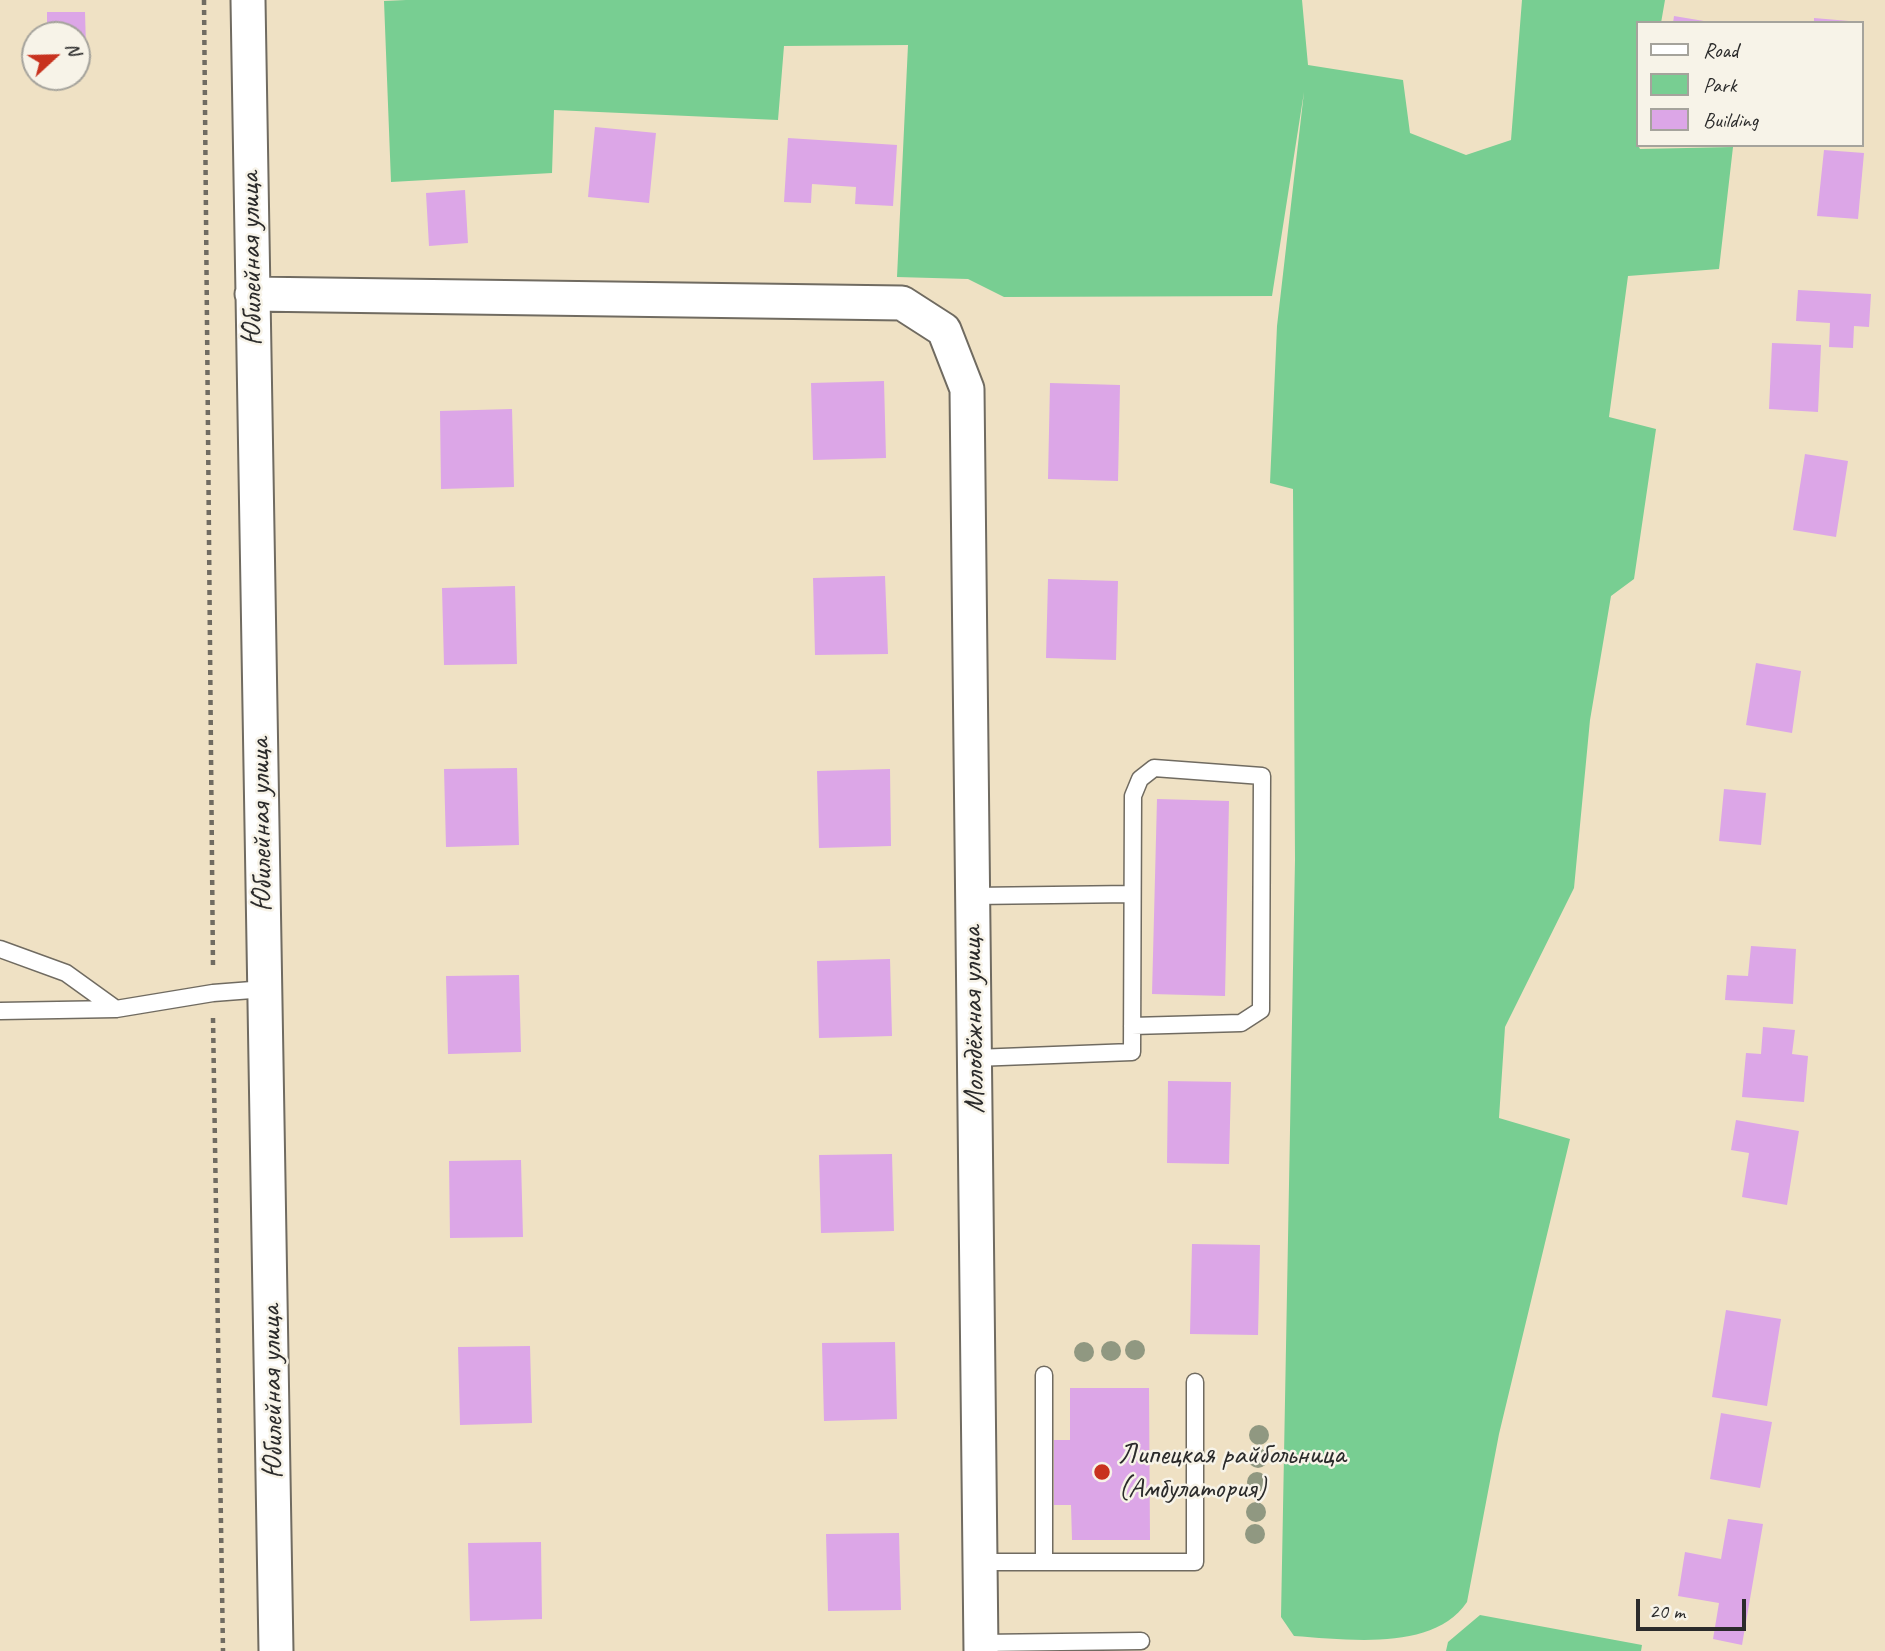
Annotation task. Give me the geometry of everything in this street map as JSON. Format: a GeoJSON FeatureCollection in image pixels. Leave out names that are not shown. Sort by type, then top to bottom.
{"type":"FeatureCollection","features":[{"type":"Feature","properties":{"kind":"street","name":"Юбилейная улица"},"geometry":{"type":"LineString","coordinates":[[248,0],[276,1651]]}},
{"type":"Feature","properties":{"kind":"street","name":"Молодёжная улица"},"geometry":{"type":"LineString","coordinates":[[252,294],[902,303],[944,330],[967,389],[981,1647]]}},
{"type":"Feature","properties":{"kind":"lane"},"geometry":{"type":"LineString","coordinates":[[975,1058],[1132,1052],[1132,1027],[1132,894],[1133,796],[1140,779],[1154,768],[1262,776],[1261,1010],[1241,1023],[1132,1027]]}},
{"type":"Feature","properties":{"kind":"lane"},"geometry":{"type":"LineString","coordinates":[[973,896],[1132,894]]}},
{"type":"Feature","properties":{"kind":"lane"},"geometry":{"type":"LineString","coordinates":[[0,949],[66,973],[116,1009]]}},
{"type":"Feature","properties":{"kind":"lane"},"geometry":{"type":"LineString","coordinates":[[0,1011],[116,1009],[213,993],[265,989]]}},
{"type":"Feature","properties":{"kind":"lane"},"geometry":{"type":"LineString","coordinates":[[1044,1375],[1044,1562]]}},
{"type":"Feature","properties":{"kind":"lane"},"geometry":{"type":"LineString","coordinates":[[980,1562],[1195,1562],[1195,1382]]}},
{"type":"Feature","properties":{"kind":"lane"},"geometry":{"type":"LineString","coordinates":[[981,1647],[1141,1641]]}},
{"type":"Feature","properties":{"kind":"path"},"geometry":{"type":"LineString","coordinates":[[204,0],[213,993],[223,1651]]}},
{"type":"Feature","properties":{"kind":"green space"},"geometry":{"type":"Polygon","coordinates":[[[1302,0],[1308,65],[1403,80],[1410,133],[1466,155],[1511,140],[1522,0],[1665,0],[1661,21],[1636,21],[1636,147],[1733,147],[1719,269],[1628,276],[1609,417],[1656,429],[1634,579],[1611,596],[1590,720],[1574,888],[1505,1027],[1499,1118],[1570,1139],[1499,1434],[1467,1602],[1452,1618],[1434,1629],[1413,1635],[1365,1640],[1294,1636],[1281,1617],[1295,860],[1293,489],[1270,483],[1277,326],[1304,92],[1272,296],[1004,297],[968,279],[897,277],[908,45],[784,46],[778,120],[554,110],[552,173],[391,182],[384,1],[1302,0]]]}},
{"type":"Feature","properties":{"kind":"green space"},"geometry":{"type":"Polygon","coordinates":[[[1480,1615],[1642,1645],[1641,1651],[1446,1651],[1448,1642],[1480,1615]]]}},
{"type":"Feature","properties":{"kind":"building"},"geometry":{"type":"Polygon","coordinates":[[[47,12],[85,12],[85,21],[47,21],[47,12]]]}},
{"type":"Feature","properties":{"kind":"building"},"geometry":{"type":"Polygon","coordinates":[[[1674,16],[1704,21],[1673,21],[1674,16]]]}},
{"type":"Feature","properties":{"kind":"building"},"geometry":{"type":"Polygon","coordinates":[[[1814,18],[1849,21],[1814,21],[1814,18]]]}},
{"type":"Feature","properties":{"kind":"building"},"geometry":{"type":"Polygon","coordinates":[[[595,127],[656,133],[649,203],[588,197],[595,127]]]}},
{"type":"Feature","properties":{"kind":"building"},"geometry":{"type":"Polygon","coordinates":[[[788,138],[897,145],[893,206],[855,204],[856,187],[812,184],[811,203],[784,202],[788,138]]]}},
{"type":"Feature","properties":{"kind":"building"},"geometry":{"type":"Polygon","coordinates":[[[1824,150],[1864,153],[1858,219],[1817,216],[1824,150]]]}},
{"type":"Feature","properties":{"kind":"building"},"geometry":{"type":"Polygon","coordinates":[[[465,190],[468,243],[429,246],[426,193],[465,190]]]}},
{"type":"Feature","properties":{"kind":"building"},"geometry":{"type":"Polygon","coordinates":[[[1798,290],[1871,294],[1869,327],[1854,326],[1853,348],[1829,347],[1830,323],[1796,321],[1798,290]]]}},
{"type":"Feature","properties":{"kind":"building"},"geometry":{"type":"Polygon","coordinates":[[[1772,343],[1821,345],[1818,412],[1769,409],[1772,343]]]}},
{"type":"Feature","properties":{"kind":"building"},"geometry":{"type":"Polygon","coordinates":[[[884,381],[886,458],[813,460],[811,383],[884,381]]]}},
{"type":"Feature","properties":{"kind":"building"},"geometry":{"type":"Polygon","coordinates":[[[1050,383],[1120,385],[1118,481],[1048,479],[1050,383]]]}},
{"type":"Feature","properties":{"kind":"building"},"geometry":{"type":"Polygon","coordinates":[[[512,409],[514,487],[441,489],[440,411],[512,409]]]}},
{"type":"Feature","properties":{"kind":"building"},"geometry":{"type":"Polygon","coordinates":[[[1805,454],[1848,461],[1836,537],[1793,530],[1805,454]]]}},
{"type":"Feature","properties":{"kind":"building"},"geometry":{"type":"Polygon","coordinates":[[[885,576],[888,654],[815,655],[813,578],[885,576]]]}},
{"type":"Feature","properties":{"kind":"building"},"geometry":{"type":"Polygon","coordinates":[[[1048,579],[1118,581],[1116,660],[1046,658],[1048,579]]]}},
{"type":"Feature","properties":{"kind":"building"},"geometry":{"type":"Polygon","coordinates":[[[515,586],[517,664],[444,665],[442,588],[515,586]]]}},
{"type":"Feature","properties":{"kind":"building"},"geometry":{"type":"Polygon","coordinates":[[[1756,663],[1801,671],[1792,733],[1746,725],[1756,663]]]}},
{"type":"Feature","properties":{"kind":"building"},"geometry":{"type":"Polygon","coordinates":[[[517,768],[519,845],[446,847],[444,769],[517,768]]]}},
{"type":"Feature","properties":{"kind":"building"},"geometry":{"type":"Polygon","coordinates":[[[890,769],[891,846],[819,848],[817,771],[890,769]]]}},
{"type":"Feature","properties":{"kind":"building"},"geometry":{"type":"Polygon","coordinates":[[[1724,789],[1766,793],[1761,845],[1719,841],[1724,789]]]}},
{"type":"Feature","properties":{"kind":"building"},"geometry":{"type":"Polygon","coordinates":[[[1157,799],[1229,801],[1225,996],[1152,994],[1157,799]]]}},
{"type":"Feature","properties":{"kind":"building"},"geometry":{"type":"Polygon","coordinates":[[[1751,946],[1796,949],[1793,1004],[1725,1000],[1727,975],[1748,976],[1751,946]]]}},
{"type":"Feature","properties":{"kind":"building"},"geometry":{"type":"Polygon","coordinates":[[[890,959],[892,1036],[819,1038],[817,961],[890,959]]]}},
{"type":"Feature","properties":{"kind":"building"},"geometry":{"type":"Polygon","coordinates":[[[519,975],[521,1052],[448,1054],[446,976],[519,975]]]}},
{"type":"Feature","properties":{"kind":"building"},"geometry":{"type":"Polygon","coordinates":[[[1763,1027],[1795,1030],[1792,1054],[1808,1056],[1804,1102],[1742,1097],[1746,1053],[1761,1054],[1763,1027]]]}},
{"type":"Feature","properties":{"kind":"building"},"geometry":{"type":"Polygon","coordinates":[[[1168,1081],[1231,1082],[1229,1164],[1167,1163],[1168,1081]]]}},
{"type":"Feature","properties":{"kind":"building"},"geometry":{"type":"Polygon","coordinates":[[[1736,1120],[1799,1131],[1787,1205],[1742,1197],[1749,1153],[1731,1150],[1736,1120]]]}},
{"type":"Feature","properties":{"kind":"building"},"geometry":{"type":"Polygon","coordinates":[[[892,1154],[894,1231],[821,1233],[819,1155],[892,1154]]]}},
{"type":"Feature","properties":{"kind":"building"},"geometry":{"type":"Polygon","coordinates":[[[521,1160],[523,1237],[450,1238],[449,1161],[521,1160]]]}},
{"type":"Feature","properties":{"kind":"building"},"geometry":{"type":"Polygon","coordinates":[[[1192,1244],[1260,1245],[1258,1335],[1190,1334],[1192,1244]]]}},
{"type":"Feature","properties":{"kind":"building"},"geometry":{"type":"Polygon","coordinates":[[[1726,1310],[1781,1319],[1767,1406],[1712,1397],[1726,1310]]]}},
{"type":"Feature","properties":{"kind":"building"},"geometry":{"type":"Polygon","coordinates":[[[895,1342],[897,1419],[824,1421],[822,1343],[895,1342]]]}},
{"type":"Feature","properties":{"kind":"building"},"geometry":{"type":"Polygon","coordinates":[[[530,1346],[532,1423],[460,1425],[458,1347],[530,1346]]]}},
{"type":"Feature","properties":{"kind":"building","name":"Липецкая райбольница (Амбулатория)"},"geometry":{"type":"Polygon","coordinates":[[[1070,1388],[1149,1388],[1150,1540],[1072,1540],[1071,1505],[1054,1505],[1054,1440],[1070,1440],[1070,1388]]]}},
{"type":"Feature","properties":{"kind":"building"},"geometry":{"type":"Polygon","coordinates":[[[1721,1413],[1772,1422],[1760,1488],[1710,1479],[1721,1413]]]}},
{"type":"Feature","properties":{"kind":"building"},"geometry":{"type":"Polygon","coordinates":[[[1728,1519],[1763,1524],[1742,1645],[1713,1639],[1719,1603],[1678,1596],[1685,1552],[1721,1559],[1728,1519]]]}},
{"type":"Feature","properties":{"kind":"building"},"geometry":{"type":"Polygon","coordinates":[[[899,1533],[901,1610],[828,1611],[826,1534],[899,1533]]]}},
{"type":"Feature","properties":{"kind":"building"},"geometry":{"type":"Polygon","coordinates":[[[541,1542],[542,1619],[470,1621],[468,1543],[541,1542]]]}},
{"type":"Feature","properties":{"kind":"place","name":"Липецкая райбольница (Амбулатория)"},"geometry":{"type":"Point","coordinates":[1102,1472]}}]}
